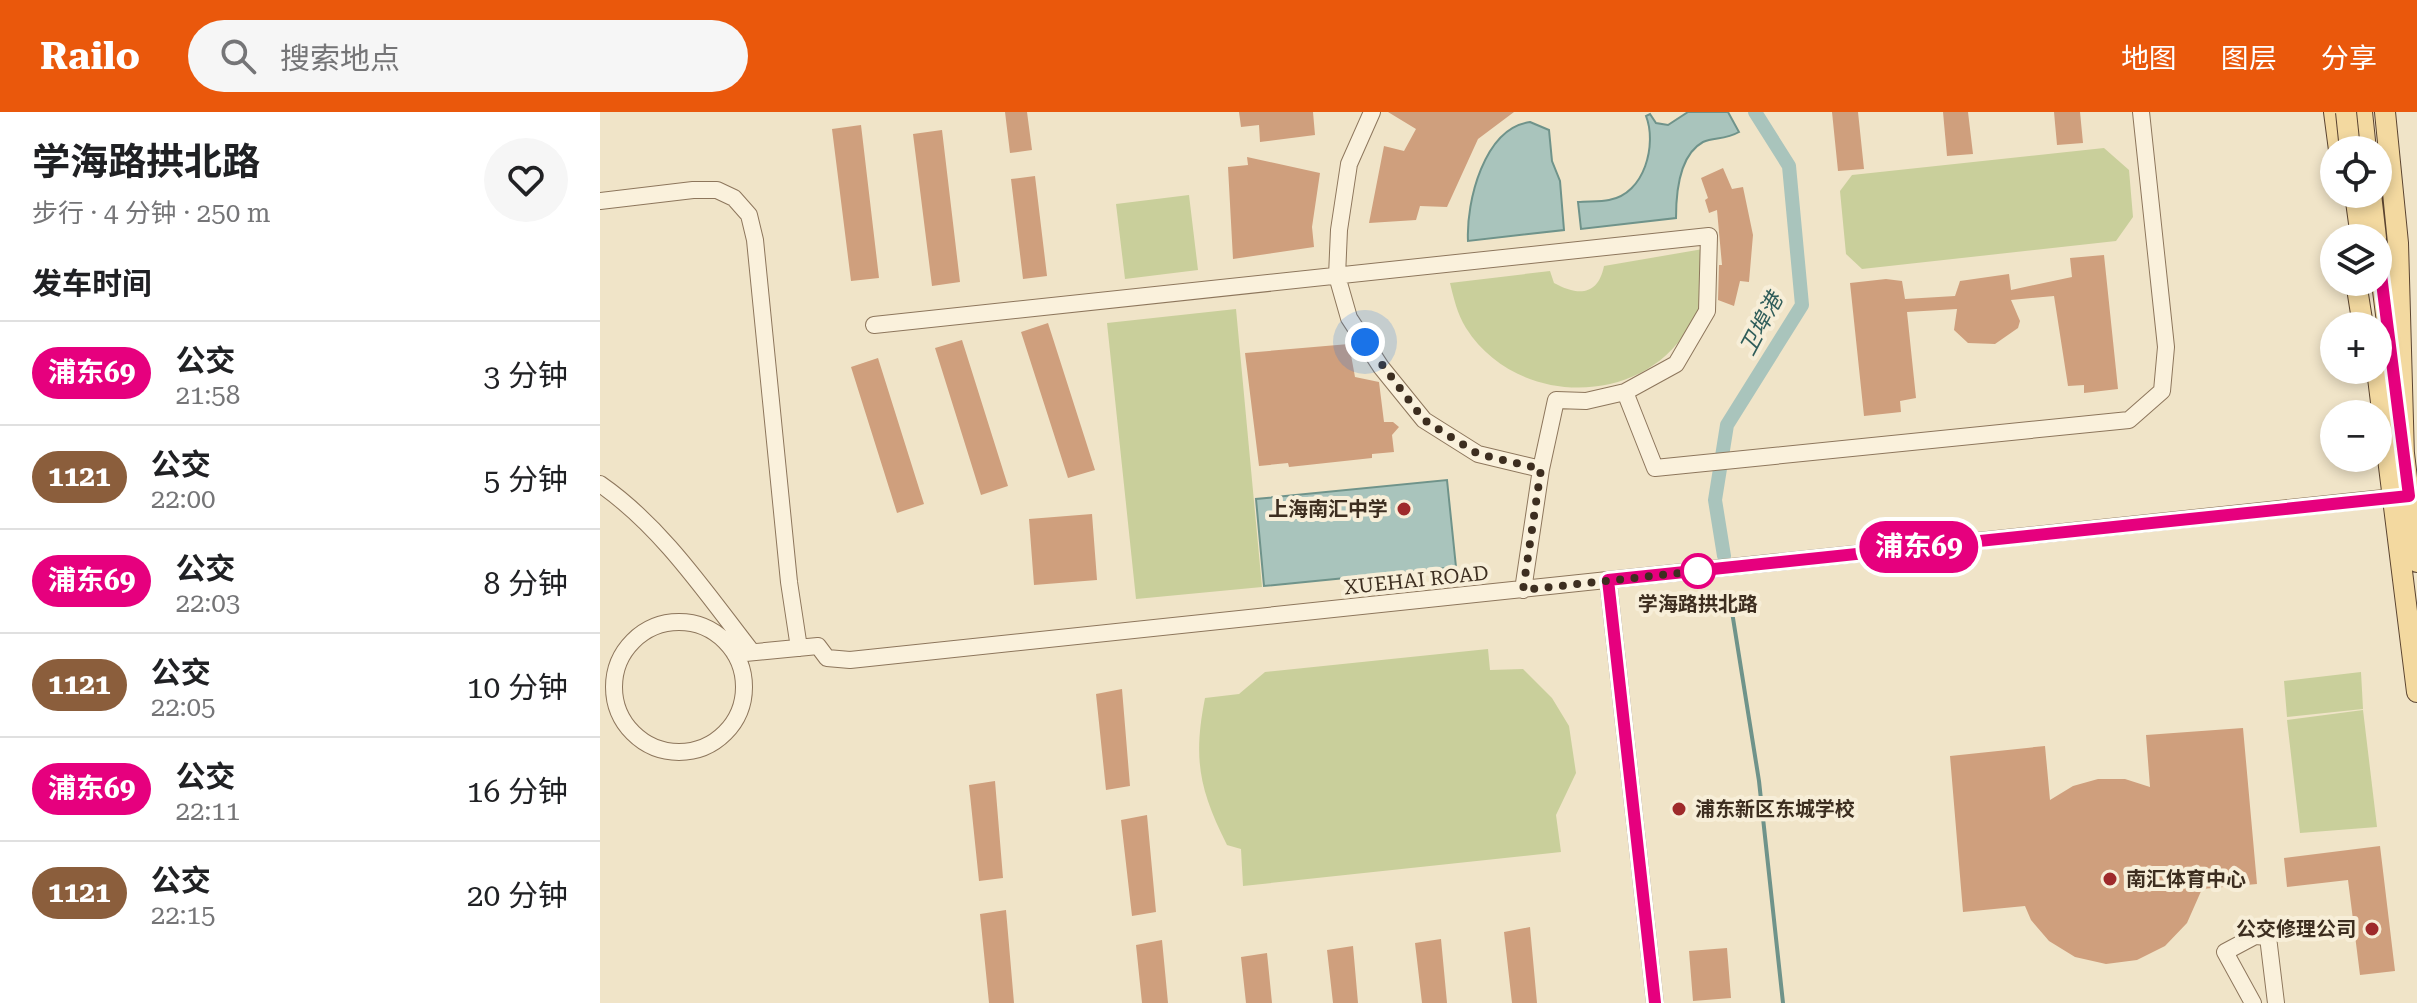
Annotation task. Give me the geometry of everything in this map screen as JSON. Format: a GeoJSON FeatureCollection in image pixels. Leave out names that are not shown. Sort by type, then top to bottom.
{"type":"FeatureCollection","features":[{"type":"Feature","properties":{"kind":"main road"},"geometry":{"type":"LineString","coordinates":[[2334,112],[2337,136]]}},
{"type":"Feature","properties":{"kind":"main road"},"geometry":{"type":"LineString","coordinates":[[2346,112],[2349,136]]}},
{"type":"Feature","properties":{"kind":"main road"},"geometry":{"type":"LineString","coordinates":[[2362,112],[2365,136]]}},
{"type":"Feature","properties":{"kind":"main road"},"geometry":{"type":"LineString","coordinates":[[2385,112],[2396,216],[2403,344],[2396,458]]}},
{"type":"Feature","properties":{"kind":"main road"},"geometry":{"type":"LineString","coordinates":[[2382,296],[2396,458]]}},
{"type":"Feature","properties":{"kind":"main road"},"geometry":{"type":"LineString","coordinates":[[2375,384],[2407,496],[2417,562]]}},
{"type":"Feature","properties":{"kind":"main road"},"geometry":{"type":"LineString","coordinates":[[2380,384],[2396,458]]}},
{"type":"Feature","properties":{"kind":"main road"},"geometry":{"type":"LineString","coordinates":[[2407,496],[2417,692]]}},
{"type":"Feature","properties":{"kind":"street"},"geometry":{"type":"LineString","coordinates":[[1372,112],[1349,164],[1339,230],[1337,276],[1349,318],[1381,367],[1424,420],[1478,454],[1541,469]]}},
{"type":"Feature","properties":{"kind":"street"},"geometry":{"type":"LineString","coordinates":[[1625,392],[1655,468],[2129,420],[2162,391],[2166,347],[2141,112]]}},
{"type":"Feature","properties":{"kind":"street"},"geometry":{"type":"LineString","coordinates":[[600,201],[717,190],[734,198],[749,215],[755,240],[789,582],[799,648],[744,653],[702,626],[680,622],[658,625],[639,636],[624,653],[615,673],[614,695],[620,716],[632,733],[649,746],[669,752],[690,752],[710,745],[726,733],[738,715],[744,695],[744,653],[683,563],[619,497],[600,484]]}},
{"type":"Feature","properties":{"kind":"street"},"geometry":{"type":"LineString","coordinates":[[874,325],[1709,236],[1707,311],[1676,364],[1625,392],[1586,401],[1556,400],[1541,469],[1523,590]]}},
{"type":"Feature","properties":{"kind":"street","name":"XUEHAI ROAD"},"geometry":{"type":"LineString","coordinates":[[799,648],[818,646],[827,658],[850,660],[2407,496]]}},
{"type":"Feature","properties":{"kind":"street"},"geometry":{"type":"LineString","coordinates":[[1608,580],[1655,1003]]}},
{"type":"Feature","properties":{"kind":"street"},"geometry":{"type":"LineString","coordinates":[[2253,1003],[2225,952],[2255,936],[2268,937],[2276,1003]]}},
{"type":"Feature","properties":{"kind":"green space"},"geometry":{"type":"Polygon","coordinates":[[[2104,148],[2129,170],[2133,217],[2116,241],[1862,269],[1846,254],[1840,191],[1852,175],[2104,148]]]}},
{"type":"Feature","properties":{"kind":"green space"},"geometry":{"type":"Polygon","coordinates":[[[1189,195],[1198,270],[1125,279],[1116,204],[1189,195]]]}},
{"type":"Feature","properties":{"kind":"green space"},"geometry":{"type":"Polygon","coordinates":[[[1703,249],[1703,296],[1694,320],[1666,356],[1639,374],[1609,384],[1577,388],[1545,383],[1514,372],[1488,354],[1466,328],[1450,283],[1550,271],[1554,283],[1571,290],[1586,291],[1597,283],[1604,266],[1703,249]]]}},
{"type":"Feature","properties":{"kind":"green space"},"geometry":{"type":"Polygon","coordinates":[[[1236,309],[1262,587],[1136,599],[1107,323],[1236,309]]]}},
{"type":"Feature","properties":{"kind":"green space"},"geometry":{"type":"Polygon","coordinates":[[[1488,649],[1490,670],[1523,669],[1552,698],[1569,726],[1576,773],[1556,815],[1561,852],[1243,886],[1241,849],[1227,845],[1210,807],[1201,773],[1199,739],[1205,698],[1239,694],[1265,672],[1488,649]]]}},
{"type":"Feature","properties":{"kind":"green space"},"geometry":{"type":"Polygon","coordinates":[[[2361,672],[2363,709],[2287,717],[2284,681],[2361,672]]]}},
{"type":"Feature","properties":{"kind":"green space"},"geometry":{"type":"Polygon","coordinates":[[[2363,710],[2377,827],[2300,833],[2287,720],[2363,710]]]}},
{"type":"Feature","properties":{"kind":"water"},"geometry":{"type":"Polygon","coordinates":[[[1688,112],[1728,112],[1739,132],[1703,142],[1689,156],[1680,176],[1676,218],[1581,229],[1578,202],[1605,201],[1621,196],[1639,178],[1649,153],[1646,116],[1650,114],[1656,123],[1668,125],[1688,112]]]}},
{"type":"Feature","properties":{"kind":"water"},"geometry":{"type":"Polygon","coordinates":[[[1530,122],[1549,130],[1552,161],[1560,181],[1564,230],[1468,241],[1470,207],[1481,169],[1501,138],[1514,127],[1530,122]]]}},
{"type":"Feature","properties":{"kind":"water"},"geometry":{"type":"Polygon","coordinates":[[[1447,480],[1456,567],[1264,586],[1256,499],[1447,480]]]}},
{"type":"Feature","properties":{"kind":"building"},"geometry":{"type":"Polygon","coordinates":[[[1005,112],[1027,112],[1032,150],[1010,153],[1005,112]]]}},
{"type":"Feature","properties":{"kind":"building"},"geometry":{"type":"Polygon","coordinates":[[[1239,112],[1313,112],[1315,135],[1260,142],[1259,125],[1241,127],[1239,112]]]}},
{"type":"Feature","properties":{"kind":"building"},"geometry":{"type":"Polygon","coordinates":[[[1388,112],[1514,112],[1478,139],[1447,207],[1420,206],[1416,220],[1369,223],[1384,146],[1404,151],[1416,129],[1388,112]]]}},
{"type":"Feature","properties":{"kind":"building"},"geometry":{"type":"Polygon","coordinates":[[[1832,112],[1858,112],[1864,169],[1838,171],[1832,112]]]}},
{"type":"Feature","properties":{"kind":"building"},"geometry":{"type":"Polygon","coordinates":[[[1943,112],[1968,112],[1973,154],[1947,156],[1943,112]]]}},
{"type":"Feature","properties":{"kind":"building"},"geometry":{"type":"Polygon","coordinates":[[[2054,112],[2080,112],[2083,143],[2057,145],[2054,112]]]}},
{"type":"Feature","properties":{"kind":"building"},"geometry":{"type":"Polygon","coordinates":[[[861,125],[879,278],[851,281],[832,129],[861,125]]]}},
{"type":"Feature","properties":{"kind":"building"},"geometry":{"type":"Polygon","coordinates":[[[942,130],[960,282],[932,286],[913,134],[942,130]]]}},
{"type":"Feature","properties":{"kind":"building"},"geometry":{"type":"Polygon","coordinates":[[[1247,157],[1320,173],[1312,227],[1314,247],[1233,259],[1228,167],[1248,165],[1247,157]]]}},
{"type":"Feature","properties":{"kind":"building"},"geometry":{"type":"Polygon","coordinates":[[[1723,168],[1732,189],[1743,187],[1753,235],[1749,282],[1740,281],[1734,306],[1718,300],[1719,265],[1722,265],[1717,210],[1709,213],[1701,178],[1723,168]]]}},
{"type":"Feature","properties":{"kind":"building"},"geometry":{"type":"Polygon","coordinates":[[[1035,176],[1047,276],[1023,279],[1011,179],[1035,176]]]}},
{"type":"Feature","properties":{"kind":"building"},"geometry":{"type":"Polygon","coordinates":[[[2104,255],[2118,389],[2084,393],[2084,385],[2068,386],[2054,296],[2011,300],[2020,321],[2018,328],[1995,344],[1968,343],[1954,330],[1957,309],[1907,312],[1916,398],[1900,401],[1901,412],[1864,416],[1850,283],[1886,279],[1902,281],[1905,299],[1955,296],[1960,281],[2009,274],[2011,290],[2072,277],[2070,258],[2104,255]]]}},
{"type":"Feature","properties":{"kind":"building"},"geometry":{"type":"Polygon","coordinates":[[[1048,323],[1095,470],[1068,478],[1021,332],[1048,323]]]}},
{"type":"Feature","properties":{"kind":"building"},"geometry":{"type":"Polygon","coordinates":[[[962,340],[1008,486],[981,495],[935,348],[962,340]]]}},
{"type":"Feature","properties":{"kind":"building"},"geometry":{"type":"Polygon","coordinates":[[[1349,344],[1355,377],[1379,382],[1384,422],[1393,422],[1399,427],[1392,435],[1394,452],[1372,454],[1372,458],[1289,467],[1288,463],[1259,466],[1245,353],[1349,344]]]}},
{"type":"Feature","properties":{"kind":"building"},"geometry":{"type":"Polygon","coordinates":[[[878,358],[924,504],[897,513],[851,367],[878,358]]]}},
{"type":"Feature","properties":{"kind":"building"},"geometry":{"type":"Polygon","coordinates":[[[1092,514],[1097,580],[1034,585],[1029,519],[1092,514]]]}},
{"type":"Feature","properties":{"kind":"building"},"geometry":{"type":"Polygon","coordinates":[[[1122,689],[1130,786],[1106,790],[1096,694],[1122,689]]]}},
{"type":"Feature","properties":{"kind":"building"},"geometry":{"type":"Polygon","coordinates":[[[2243,728],[2257,884],[2202,889],[2187,923],[2165,946],[2137,960],[2106,964],[2075,957],[2049,941],[2031,920],[2025,906],[1963,912],[1950,756],[2045,746],[2050,800],[2073,786],[2098,779],[2125,779],[2150,787],[2146,735],[2243,728]]]}},
{"type":"Feature","properties":{"kind":"building"},"geometry":{"type":"Polygon","coordinates":[[[995,781],[1003,878],[979,881],[969,785],[995,781]]]}},
{"type":"Feature","properties":{"kind":"building"},"geometry":{"type":"Polygon","coordinates":[[[1147,815],[1156,912],[1132,916],[1121,820],[1147,815]]]}},
{"type":"Feature","properties":{"kind":"building","name":"公交修理公司"},"geometry":{"type":"Polygon","coordinates":[[[2380,846],[2395,971],[2360,975],[2348,880],[2287,887],[2284,858],[2380,846]]]}},
{"type":"Feature","properties":{"kind":"building"},"geometry":{"type":"Polygon","coordinates":[[[1006,910],[1014,1003],[989,1003],[980,914],[1006,910]]]}},
{"type":"Feature","properties":{"kind":"building"},"geometry":{"type":"Polygon","coordinates":[[[1530,927],[1537,1003],[1512,1003],[1504,932],[1530,927]]]}},
{"type":"Feature","properties":{"kind":"building"},"geometry":{"type":"Polygon","coordinates":[[[1441,939],[1447,1003],[1422,1003],[1415,943],[1441,939]]]}},
{"type":"Feature","properties":{"kind":"building"},"geometry":{"type":"Polygon","coordinates":[[[1162,940],[1168,1003],[1142,1003],[1136,945],[1162,940]]]}},
{"type":"Feature","properties":{"kind":"building"},"geometry":{"type":"Polygon","coordinates":[[[1353,946],[1358,1003],[1333,1003],[1327,950],[1353,946]]]}},
{"type":"Feature","properties":{"kind":"building"},"geometry":{"type":"Polygon","coordinates":[[[1727,948],[1731,998],[1693,1001],[1689,951],[1727,948]]]}},
{"type":"Feature","properties":{"kind":"building"},"geometry":{"type":"Polygon","coordinates":[[[1267,953],[1272,1003],[1246,1003],[1241,957],[1267,953]]]}},
{"type":"Feature","properties":{"kind":"waterway","name":"卫埠港"},"geometry":{"type":"LineString","coordinates":[[1724,556],[1715,500],[1727,425],[1802,305],[1789,166],[1755,112]]}},
{"type":"Feature","properties":{"kind":"waterway","name":"卫埠港"},"geometry":{"type":"LineString","coordinates":[[1729,593],[1759,781],[1783,1003]]}},
{"type":"Feature","properties":{"kind":"bus line","name":"浦东69"},"geometry":{"type":"LineString","coordinates":[[1655,1003],[1608,580],[2409,496],[2384,296]]}},
{"type":"Feature","properties":{"kind":"place","name":"上海南汇中学"},"geometry":{"type":"Point","coordinates":[1404,509]}},
{"type":"Feature","properties":{"kind":"place","name":"学海路拱北路"},"geometry":{"type":"Point","coordinates":[1698,571]}},
{"type":"Feature","properties":{"kind":"place","name":"浦东新区东城学校"},"geometry":{"type":"Point","coordinates":[1679,809]}},
{"type":"Feature","properties":{"kind":"place","name":"南汇体育中心"},"geometry":{"type":"Point","coordinates":[2110,879]}},
{"type":"Feature","properties":{"kind":"place","name":"公交修理公司"},"geometry":{"type":"Point","coordinates":[2372,929]}},
{"type":"Feature","properties":{"kind":"route"},"geometry":{"type":"LineString","coordinates":[[1365,342],[1424,420],[1478,454],[1541,469],[1523,590],[1698,571]]}}]}
